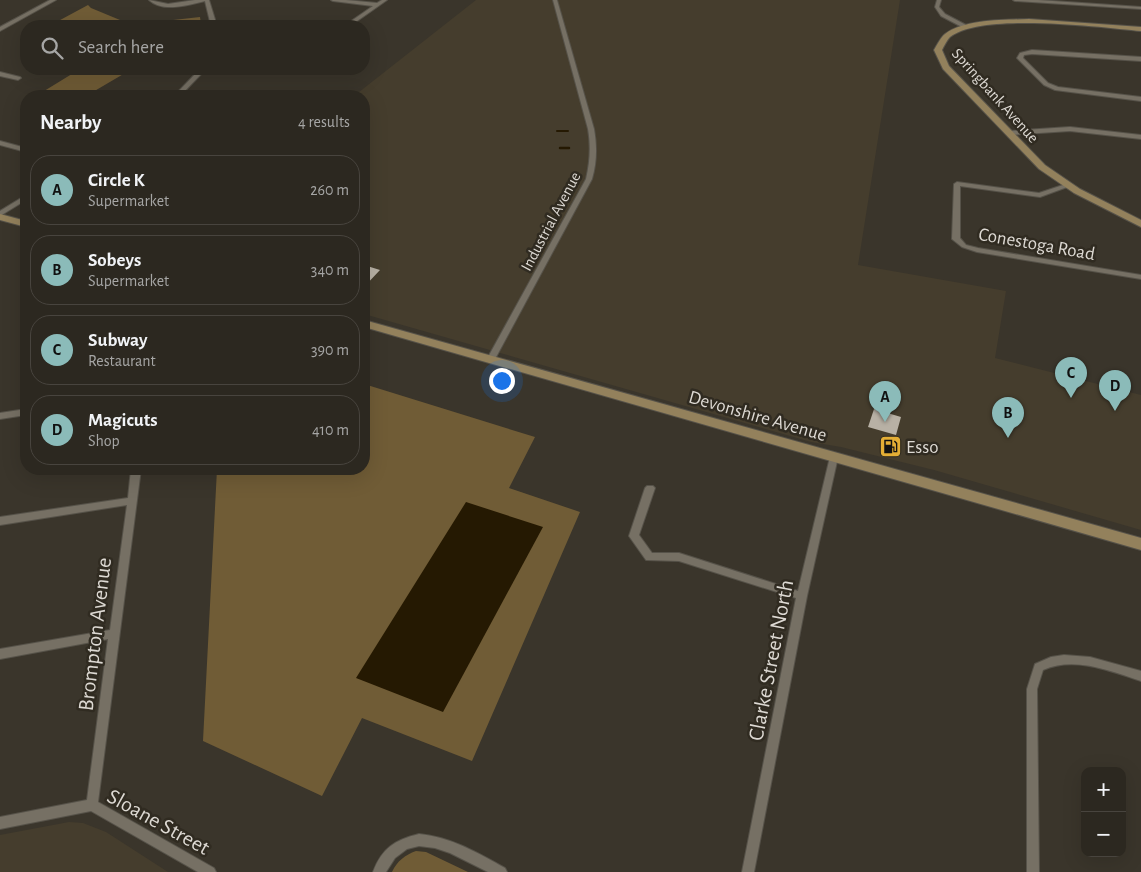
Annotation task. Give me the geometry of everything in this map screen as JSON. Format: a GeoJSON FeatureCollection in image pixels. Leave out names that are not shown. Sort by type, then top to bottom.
{"type":"FeatureCollection","features":[{"type":"Feature","properties":{"kind":"main road","name":"Springbank Avenue"},"geometry":{"type":"LineString","coordinates":[[1141,29],[1010,21],[964,26],[942,39],[938,50],[939,57],[946,67],[1042,167],[1068,185],[1141,224]]}},
{"type":"Feature","properties":{"kind":"main road"},"geometry":{"type":"LineString","coordinates":[[0,215],[20,222]]}},
{"type":"Feature","properties":{"kind":"main road","name":"Devonshire Avenue"},"geometry":{"type":"LineString","coordinates":[[370,325],[1141,544]]}},
{"type":"Feature","properties":{"kind":"street"},"geometry":{"type":"LineString","coordinates":[[0,29],[54,0]]}},
{"type":"Feature","properties":{"kind":"street"},"geometry":{"type":"LineString","coordinates":[[151,0],[156,4],[166,5],[203,0]]}},
{"type":"Feature","properties":{"kind":"street"},"geometry":{"type":"LineString","coordinates":[[207,0],[212,20]]}},
{"type":"Feature","properties":{"kind":"street"},"geometry":{"type":"LineString","coordinates":[[333,0],[376,5]]}},
{"type":"Feature","properties":{"kind":"street"},"geometry":{"type":"LineString","coordinates":[[355,20],[385,0]]}},
{"type":"Feature","properties":{"kind":"street","name":"Industrial Avenue"},"geometry":{"type":"LineString","coordinates":[[491,359],[589,179],[593,166],[594,142],[591,128],[555,0]]}},
{"type":"Feature","properties":{"kind":"street"},"geometry":{"type":"LineString","coordinates":[[939,0],[938,7],[943,14],[964,26]]}},
{"type":"Feature","properties":{"kind":"street"},"geometry":{"type":"LineString","coordinates":[[1016,0],[1141,8]]}},
{"type":"Feature","properties":{"kind":"street"},"geometry":{"type":"LineString","coordinates":[[0,19],[13,22]]}},
{"type":"Feature","properties":{"kind":"street"},"geometry":{"type":"LineString","coordinates":[[1141,59],[1032,52],[1022,54],[1020,58],[1046,84],[1054,88],[1141,99]]}},
{"type":"Feature","properties":{"kind":"street"},"geometry":{"type":"LineString","coordinates":[[0,74],[18,78]]}},
{"type":"Feature","properties":{"kind":"street"},"geometry":{"type":"LineString","coordinates":[[183,90],[196,75]]}},
{"type":"Feature","properties":{"kind":"street"},"geometry":{"type":"LineString","coordinates":[[1009,133],[1070,129],[1141,137]]}},
{"type":"Feature","properties":{"kind":"street"},"geometry":{"type":"LineString","coordinates":[[0,143],[20,148]]}},
{"type":"Feature","properties":{"kind":"street","name":"Conestoga Road"},"geometry":{"type":"LineString","coordinates":[[1068,185],[1040,195],[957,184],[956,238],[964,246],[1141,277]]}},
{"type":"Feature","properties":{"kind":"street"},"geometry":{"type":"LineString","coordinates":[[0,215],[20,201]]}},
{"type":"Feature","properties":{"kind":"street"},"geometry":{"type":"LineString","coordinates":[[0,416],[20,413]]}},
{"type":"Feature","properties":{"kind":"street","name":"Clarke Street North"},"geometry":{"type":"LineString","coordinates":[[748,872],[802,596],[834,457]]}},
{"type":"Feature","properties":{"kind":"street","name":"Brompton Avenue"},"geometry":{"type":"LineString","coordinates":[[92,805],[112,634],[135,475]]}},
{"type":"Feature","properties":{"kind":"street"},"geometry":{"type":"LineString","coordinates":[[650,488],[634,536],[649,557],[679,557],[802,596]]}},
{"type":"Feature","properties":{"kind":"street"},"geometry":{"type":"LineString","coordinates":[[0,522],[131,501]]}},
{"type":"Feature","properties":{"kind":"street"},"geometry":{"type":"LineString","coordinates":[[0,654],[112,634]]}},
{"type":"Feature","properties":{"kind":"street"},"geometry":{"type":"LineString","coordinates":[[1032,872],[1032,689],[1039,667],[1049,661],[1061,659],[1080,660],[1141,676]]}},
{"type":"Feature","properties":{"kind":"street","name":"Sloane Street"},"geometry":{"type":"LineString","coordinates":[[0,823],[92,805],[191,867],[210,872]]}},
{"type":"Feature","properties":{"kind":"street"},"geometry":{"type":"LineString","coordinates":[[379,872],[390,854],[403,844],[418,839],[439,842],[501,872]]}},
{"type":"Feature","properties":{"kind":"shaded area"},"geometry":{"type":"Polygon","coordinates":[[[476,0],[900,0],[858,265],[1006,291],[995,358],[1141,395],[1141,530],[934,470],[841,447],[811,442],[370,316],[370,90],[362,90],[476,0]]]}},
{"type":"Feature","properties":{"kind":"shaded area"},"geometry":{"type":"Polygon","coordinates":[[[88,5],[120,20],[60,20],[88,5]]]}},
{"type":"Feature","properties":{"kind":"shaded area"},"geometry":{"type":"Polygon","coordinates":[[[200,17],[200,20],[173,20],[200,17]]]}},
{"type":"Feature","properties":{"kind":"shaded area"},"geometry":{"type":"Polygon","coordinates":[[[70,75],[122,75],[96,90],[46,90],[70,75]]]}},
{"type":"Feature","properties":{"kind":"shaded area"},"geometry":{"type":"Polygon","coordinates":[[[370,386],[535,437],[509,488],[580,512],[472,761],[362,718],[322,796],[203,741],[217,475],[370,475],[370,386]]]}},
{"type":"Feature","properties":{"kind":"shaded area"},"geometry":{"type":"Polygon","coordinates":[[[466,502],[543,527],[443,712],[356,678],[466,502]]]}},
{"type":"Feature","properties":{"kind":"shaded area"},"geometry":{"type":"Polygon","coordinates":[[[69,822],[83,823],[106,832],[168,872],[0,872],[0,835],[69,822]]]}},
{"type":"Feature","properties":{"kind":"shaded area"},"geometry":{"type":"Polygon","coordinates":[[[416,851],[426,852],[468,872],[392,872],[402,859],[416,851]]]}},
{"type":"Feature","properties":{"kind":"building"},"geometry":{"type":"Polygon","coordinates":[[[370,267],[380,270],[370,281],[370,267]]]}},
{"type":"Feature","properties":{"kind":"building"},"geometry":{"type":"Polygon","coordinates":[[[874,409],[901,417],[896,435],[868,427],[874,409]]]}},
{"type":"Feature","properties":{"kind":"waterway"},"geometry":{"type":"LineString","coordinates":[[557,131],[568,131]]}},
{"type":"Feature","properties":{"kind":"waterway"},"geometry":{"type":"LineString","coordinates":[[560,148],[569,148]]}},
{"type":"Feature","properties":{"kind":"place","name":"Subway"},"geometry":{"type":"Point","coordinates":[1071,398]}},
{"type":"Feature","properties":{"kind":"place","name":"Magicuts"},"geometry":{"type":"Point","coordinates":[1115,411]}},
{"type":"Feature","properties":{"kind":"place","name":"Circle K"},"geometry":{"type":"Point","coordinates":[885,422]}},
{"type":"Feature","properties":{"kind":"place","name":"Sobeys"},"geometry":{"type":"Point","coordinates":[1008,438]}},
{"type":"Feature","properties":{"kind":"place","name":"Esso"},"geometry":{"type":"Point","coordinates":[890,446]}}]}
